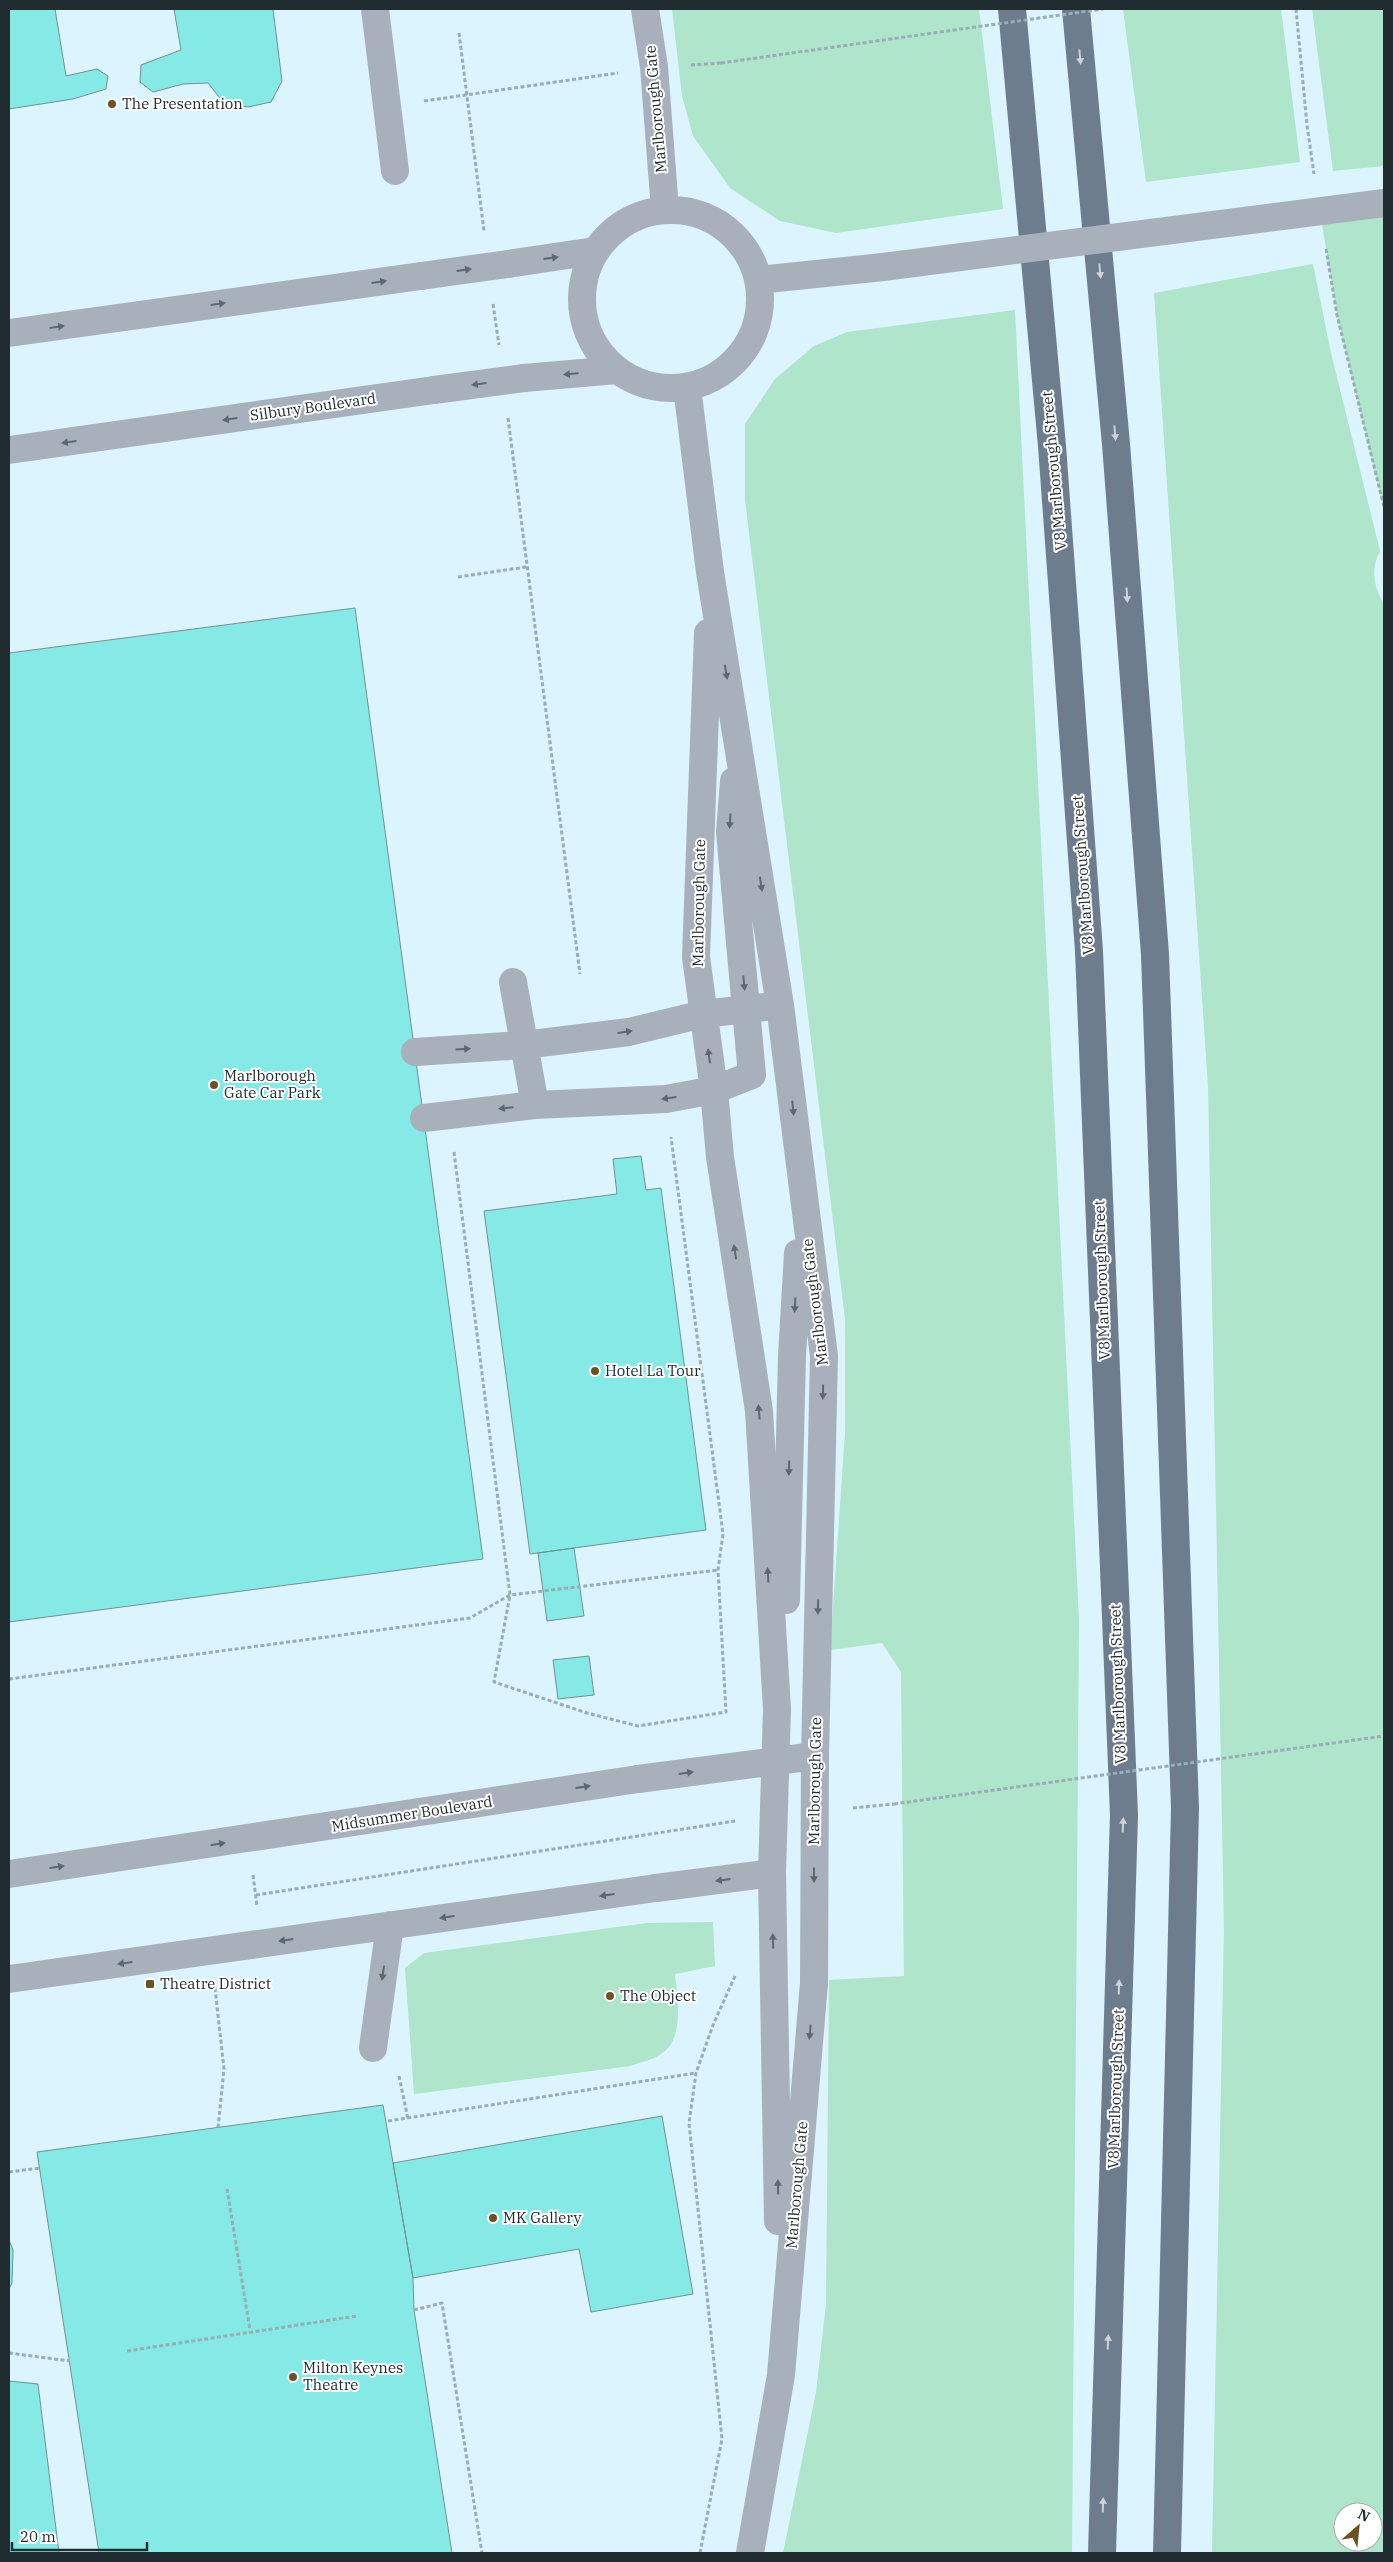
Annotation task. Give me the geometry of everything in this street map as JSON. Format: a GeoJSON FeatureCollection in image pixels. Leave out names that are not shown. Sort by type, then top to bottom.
{"type":"FeatureCollection","features":[{"type":"Feature","properties":{"kind":"main road","name":"V8 Marlborough Street"},"geometry":{"type":"LineString","coordinates":[[1012,9],[1052,446],[1089,951],[1124,1815],[1102,2553]]}},
{"type":"Feature","properties":{"kind":"main road"},"geometry":{"type":"LineString","coordinates":[[1076,9],[1116,444],[1156,984],[1185,1808],[1168,2553]]}},
{"type":"Feature","properties":{"kind":"street"},"geometry":{"type":"LineString","coordinates":[[375,9],[395,170]]}},
{"type":"Feature","properties":{"kind":"street","name":"Marlborough Gate"},"geometry":{"type":"LineString","coordinates":[[645,9],[654,68],[665,210]]}},
{"type":"Feature","properties":{"kind":"street"},"geometry":{"type":"LineString","coordinates":[[758,280],[883,267],[1384,203]]}},
{"type":"Feature","properties":{"kind":"street"},"geometry":{"type":"LineString","coordinates":[[665,210],[690,212],[714,220],[734,236],[750,256],[758,280],[760,309],[752,336],[736,360],[714,377],[687,387],[662,388],[639,382],[617,370],[599,351],[586,328],[582,302],[585,275],[595,252],[608,235],[625,222],[644,213],[665,210]]}},
{"type":"Feature","properties":{"kind":"street"},"geometry":{"type":"LineString","coordinates":[[9,333],[595,252]]}},
{"type":"Feature","properties":{"kind":"street","name":"Silbury Boulevard"},"geometry":{"type":"LineString","coordinates":[[9,450],[524,378],[617,370]]}},
{"type":"Feature","properties":{"kind":"street","name":"Marlborough Gate"},"geometry":{"type":"LineString","coordinates":[[687,387],[710,572],[780,1005],[824,1356],[815,1756],[814,1983],[781,2375],[750,2553]]}},
{"type":"Feature","properties":{"kind":"street","name":"Marlborough Gate"},"geometry":{"type":"LineString","coordinates":[[710,572],[696,957],[714,1090],[720,1157],[760,1410],[778,1659]]}},
{"type":"Feature","properties":{"kind":"street"},"geometry":{"type":"LineString","coordinates":[[436,1116],[535,1105],[666,1099],[714,1090],[752,1075],[730,832],[737,738]]}},
{"type":"Feature","properties":{"kind":"street"},"geometry":{"type":"LineString","coordinates":[[513,982],[535,1105]]}},
{"type":"Feature","properties":{"kind":"street"},"geometry":{"type":"LineString","coordinates":[[415,1052],[524,1045],[628,1032],[703,1014],[780,1005]]}},
{"type":"Feature","properties":{"kind":"street","name":"Marlborough Gate"},"geometry":{"type":"LineString","coordinates":[[781,2375],[772,1873],[778,1659],[802,1187]]}},
{"type":"Feature","properties":{"kind":"street","name":"Midsummer Boulevard"},"geometry":{"type":"LineString","coordinates":[[9,1874],[248,1840],[638,1779],[815,1756]]}},
{"type":"Feature","properties":{"kind":"street"},"geometry":{"type":"LineString","coordinates":[[9,1979],[772,1873]]}},
{"type":"Feature","properties":{"kind":"street"},"geometry":{"type":"LineString","coordinates":[[373,2048],[390,1925]]}},
{"type":"Feature","properties":{"kind":"path"},"geometry":{"type":"LineString","coordinates":[[388,106],[654,68],[720,62],[1103,9]]}},
{"type":"Feature","properties":{"kind":"path"},"geometry":{"type":"LineString","coordinates":[[1296,9],[1307,125],[1316,182]]}},
{"type":"Feature","properties":{"kind":"path"},"geometry":{"type":"LineString","coordinates":[[459,33],[485,238]]}},
{"type":"Feature","properties":{"kind":"path"},"geometry":{"type":"LineString","coordinates":[[1325,239],[1337,315],[1384,507]]}},
{"type":"Feature","properties":{"kind":"path"},"geometry":{"type":"LineString","coordinates":[[492,296],[500,354]]}},
{"type":"Feature","properties":{"kind":"path"},"geometry":{"type":"LineString","coordinates":[[507,412],[580,974]]}},
{"type":"Feature","properties":{"kind":"path"},"geometry":{"type":"LineString","coordinates":[[458,577],[526,567]]}},
{"type":"Feature","properties":{"kind":"path"},"geometry":{"type":"LineString","coordinates":[[436,1116],[510,1595],[494,1682],[587,1713],[638,1726],[726,1712],[718,1570],[723,1534],[666,1099]]}},
{"type":"Feature","properties":{"kind":"path"},"geometry":{"type":"LineString","coordinates":[[9,1678],[470,1618],[510,1595],[718,1570]]}},
{"type":"Feature","properties":{"kind":"path"},"geometry":{"type":"LineString","coordinates":[[845,1809],[894,1804],[1384,1736]]}},
{"type":"Feature","properties":{"kind":"path"},"geometry":{"type":"LineString","coordinates":[[256,1895],[735,1821]]}},
{"type":"Feature","properties":{"kind":"path"},"geometry":{"type":"LineString","coordinates":[[248,1840],[262,1943]]}},
{"type":"Feature","properties":{"kind":"path"},"geometry":{"type":"LineString","coordinates":[[211,1950],[224,2069],[218,2128]]}},
{"type":"Feature","properties":{"kind":"path"},"geometry":{"type":"LineString","coordinates":[[700,2553],[722,2439],[689,2123],[696,2072],[716,2018],[736,1973]]}},
{"type":"Feature","properties":{"kind":"path"},"geometry":{"type":"LineString","coordinates":[[388,2122],[696,2072]]}},
{"type":"Feature","properties":{"kind":"path"},"geometry":{"type":"LineString","coordinates":[[9,2172],[40,2168]]}},
{"type":"Feature","properties":{"kind":"path"},"geometry":{"type":"LineString","coordinates":[[227,2189],[250,2330]]}},
{"type":"Feature","properties":{"kind":"path"},"geometry":{"type":"LineString","coordinates":[[414,2310],[442,2303],[482,2553]]}},
{"type":"Feature","properties":{"kind":"path"},"geometry":{"type":"LineString","coordinates":[[127,2351],[250,2330],[357,2316]]}},
{"type":"Feature","properties":{"kind":"path"},"geometry":{"type":"LineString","coordinates":[[9,2353],[70,2360]]}},
{"type":"Feature","properties":{"kind":"green space"},"geometry":{"type":"Polygon","coordinates":[[[672,9],[979,9],[1003,209],[836,233],[780,221],[730,188],[693,136],[682,96],[672,9]]]}},
{"type":"Feature","properties":{"kind":"green space"},"geometry":{"type":"Polygon","coordinates":[[[1123,9],[1281,9],[1300,162],[1146,182],[1123,9]]]}},
{"type":"Feature","properties":{"kind":"green space"},"geometry":{"type":"Polygon","coordinates":[[[1312,9],[1384,9],[1384,166],[1333,171],[1312,9]]]}},
{"type":"Feature","properties":{"kind":"green space"},"geometry":{"type":"Polygon","coordinates":[[[1384,203],[1384,510],[1337,315],[1320,212],[1384,203]]]}},
{"type":"Feature","properties":{"kind":"green space"},"geometry":{"type":"Polygon","coordinates":[[[1313,264],[1331,353],[1380,551],[1374,571],[1376,585],[1384,605],[1384,2553],[1212,2553],[1224,1929],[1208,1086],[1154,293],[1313,264]]]}},
{"type":"Feature","properties":{"kind":"green space"},"geometry":{"type":"Polygon","coordinates":[[[1015,310],[1079,1620],[1072,2553],[783,2553],[816,2392],[826,2304],[829,1980],[904,1976],[901,1672],[882,1643],[830,1650],[845,1433],[845,1319],[745,500],[745,424],[775,379],[814,346],[847,332],[1015,310]]]}},
{"type":"Feature","properties":{"kind":"green space"},"geometry":{"type":"Polygon","coordinates":[[[713,1922],[715,1966],[675,1974],[678,2014],[675,2034],[672,2043],[658,2056],[630,2066],[414,2094],[405,1968],[424,1953],[647,1923],[713,1922]]]}},
{"type":"Feature","properties":{"kind":"building"},"geometry":{"type":"Polygon","coordinates":[[[9,9],[55,9],[66,76],[97,69],[108,76],[106,89],[73,99],[9,109],[9,9]]]}},
{"type":"Feature","properties":{"kind":"building"},"geometry":{"type":"Polygon","coordinates":[[[174,9],[273,9],[282,81],[271,102],[248,107],[224,103],[208,83],[183,84],[153,92],[140,82],[141,65],[181,50],[174,9]]]}},
{"type":"Feature","properties":{"kind":"building","name":"Marlborough Gate Car Park"},"geometry":{"type":"Polygon","coordinates":[[[355,608],[483,1559],[9,1622],[9,653],[355,608]]]}},
{"type":"Feature","properties":{"kind":"building","name":"Hotel La Tour"},"geometry":{"type":"Polygon","coordinates":[[[641,1156],[646,1190],[661,1188],[706,1530],[530,1554],[484,1211],[617,1194],[613,1159],[641,1156]]]}},
{"type":"Feature","properties":{"kind":"building"},"geometry":{"type":"Polygon","coordinates":[[[574,1548],[584,1616],[547,1621],[538,1553],[574,1548]]]}},
{"type":"Feature","properties":{"kind":"building"},"geometry":{"type":"Polygon","coordinates":[[[589,1656],[594,1695],[558,1699],[553,1660],[589,1656]]]}},
{"type":"Feature","properties":{"kind":"building"},"geometry":{"type":"Polygon","coordinates":[[[383,2105],[413,2278],[414,2310],[452,2553],[99,2553],[37,2152],[383,2105]]]}},
{"type":"Feature","properties":{"kind":"building"},"geometry":{"type":"Polygon","coordinates":[[[662,2116],[693,2294],[591,2312],[579,2249],[413,2278],[393,2163],[662,2116]]]}},
{"type":"Feature","properties":{"kind":"building"},"geometry":{"type":"Polygon","coordinates":[[[9,2240],[13,2250],[12,2283],[9,2289],[9,2240]]]}},
{"type":"Feature","properties":{"kind":"building"},"geometry":{"type":"Polygon","coordinates":[[[9,2381],[38,2384],[59,2553],[9,2553],[9,2381]]]}},
{"type":"Feature","properties":{"kind":"place","name":"The Presentation"},"geometry":{"type":"Point","coordinates":[112,104]}},
{"type":"Feature","properties":{"kind":"place","name":"Marlborough Gate Car Park"},"geometry":{"type":"Point","coordinates":[214,1085]}},
{"type":"Feature","properties":{"kind":"place","name":"Hotel La Tour"},"geometry":{"type":"Point","coordinates":[595,1371]}},
{"type":"Feature","properties":{"kind":"place","name":"Theatre District"},"geometry":{"type":"Point","coordinates":[150,1984]}},
{"type":"Feature","properties":{"kind":"place","name":"The Object"},"geometry":{"type":"Point","coordinates":[610,1996]}},
{"type":"Feature","properties":{"kind":"place","name":"MK Gallery"},"geometry":{"type":"Point","coordinates":[493,2218]}},
{"type":"Feature","properties":{"kind":"place","name":"Milton Keynes Theatre"},"geometry":{"type":"Point","coordinates":[293,2377]}}]}
